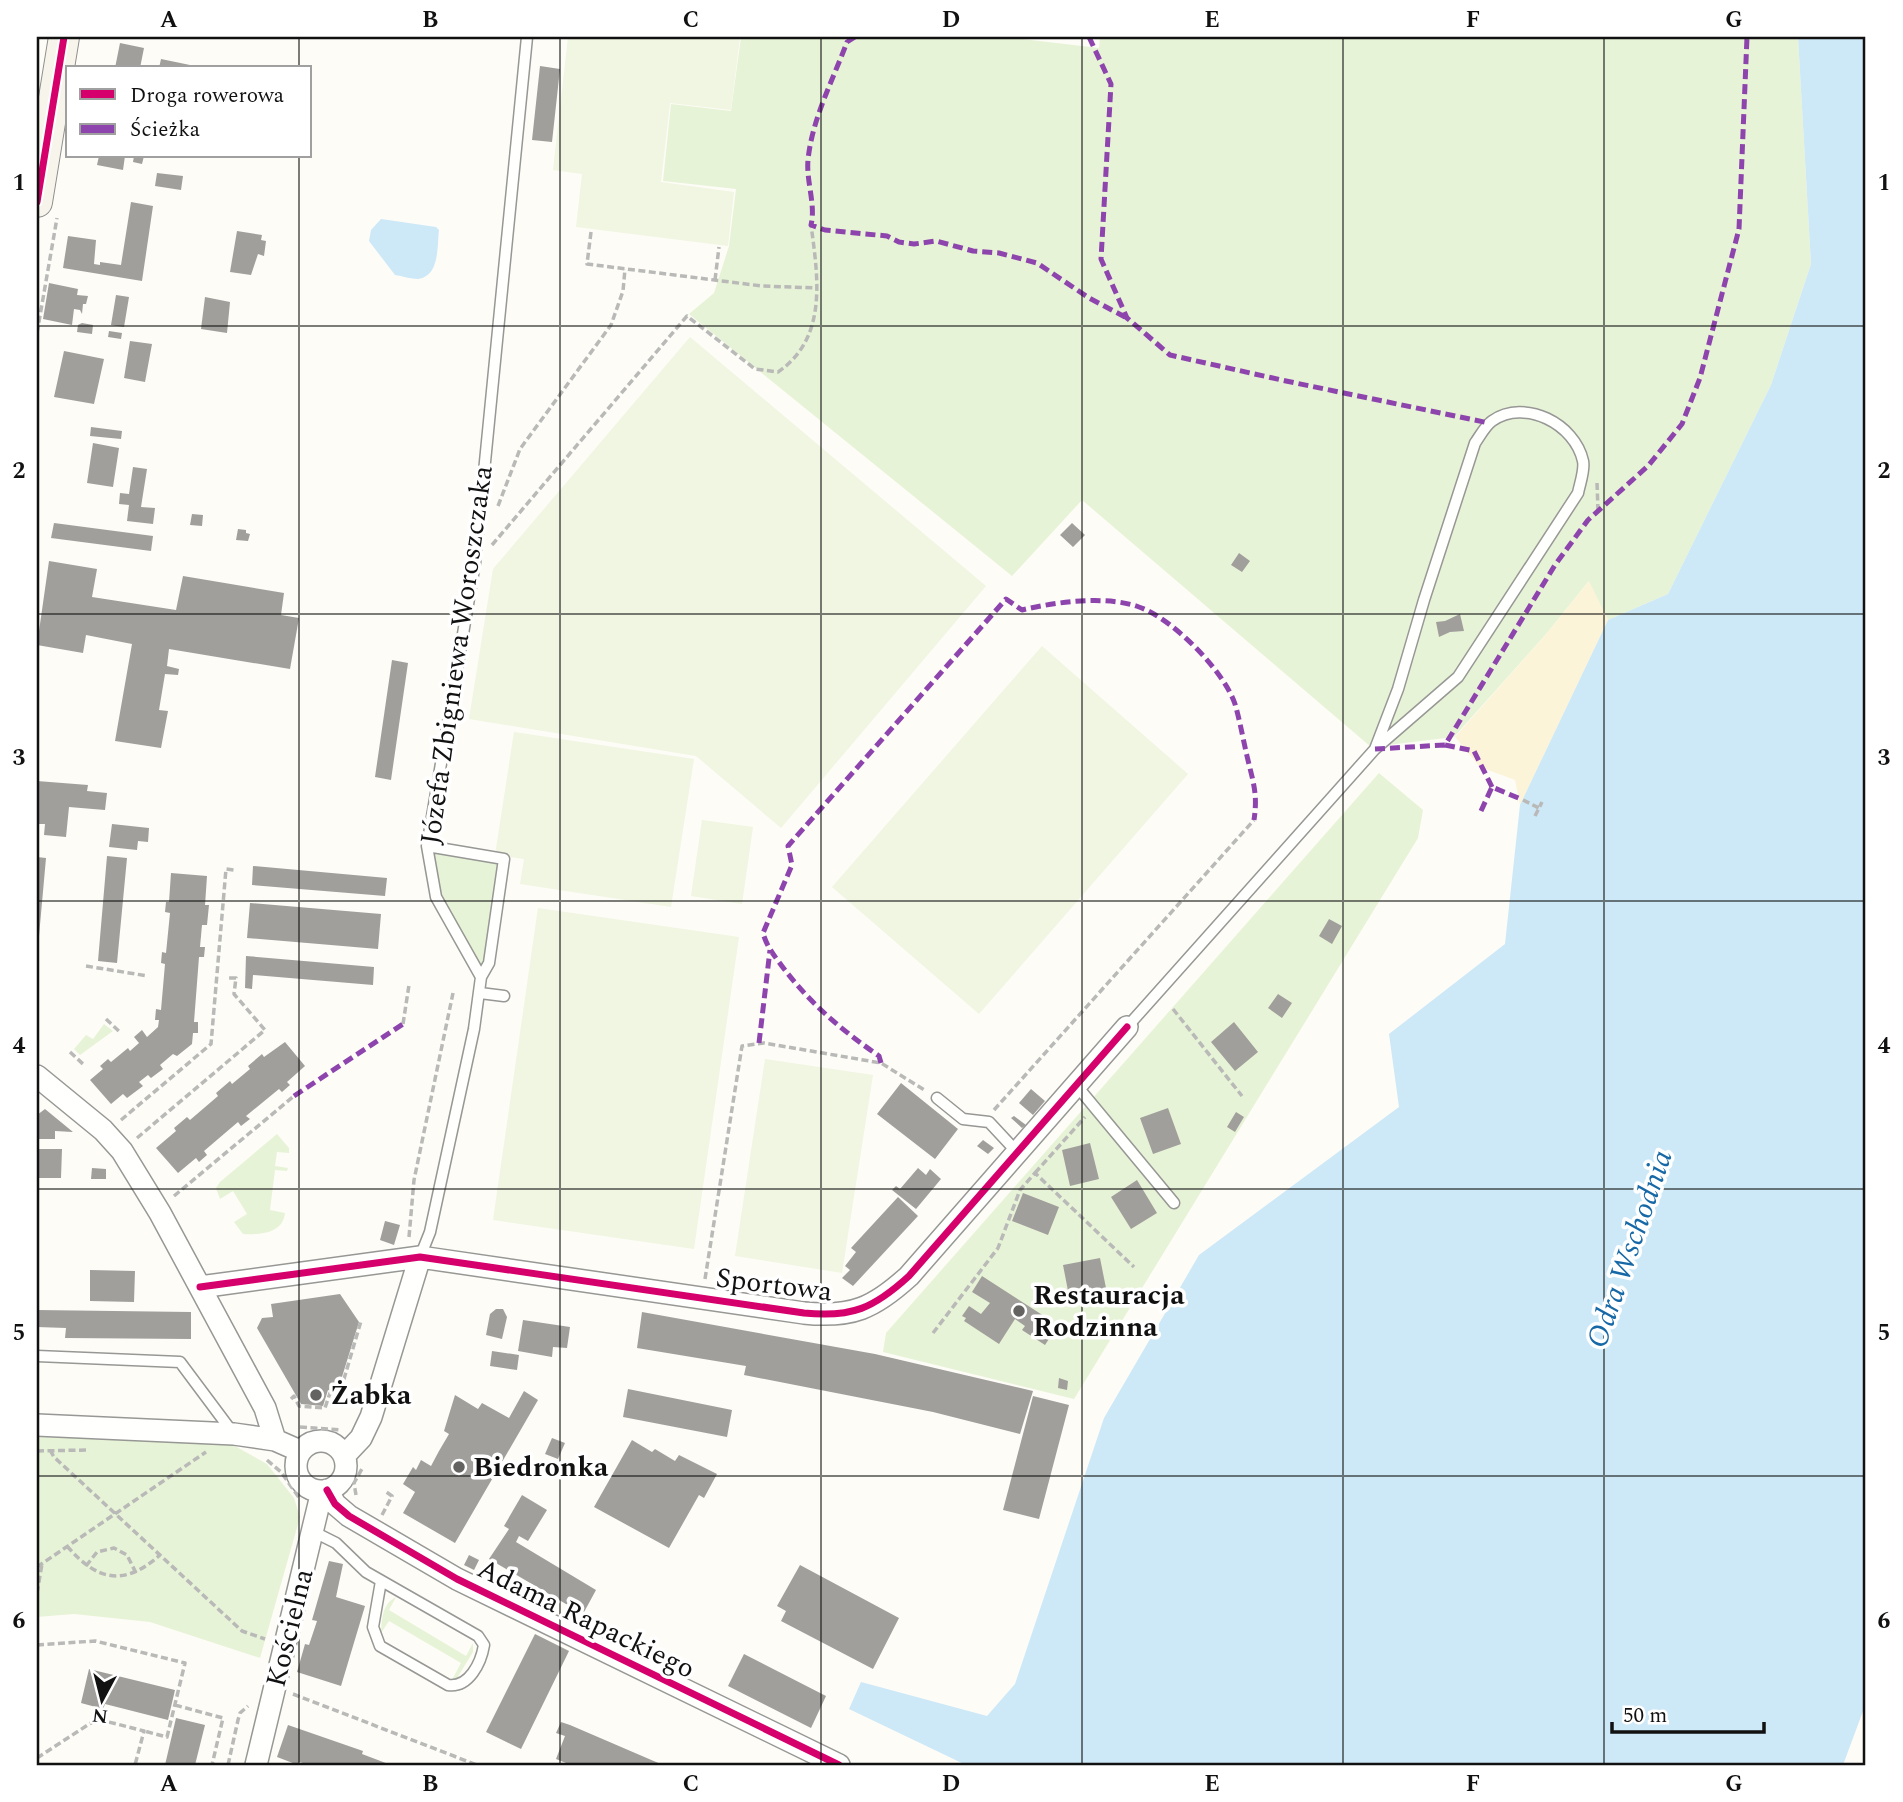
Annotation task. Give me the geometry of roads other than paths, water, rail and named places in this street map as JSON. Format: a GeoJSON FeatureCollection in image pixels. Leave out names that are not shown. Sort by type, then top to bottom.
{"type":"FeatureCollection","features":[{"type":"Feature","properties":{"kind":"street"},"geometry":{"type":"LineString","coordinates":[[47,207],[40,168],[64,37]]}},
{"type":"Feature","properties":{"kind":"street","name":"Sportowa"},"geometry":{"type":"LineString","coordinates":[[200,1287],[414,1248],[804,1313],[851,1313],[872,1305],[909,1276],[1127,1027]]}},
{"type":"Feature","properties":{"kind":"street"},"geometry":{"type":"LineString","coordinates":[[37,1076],[103,1130],[121,1151],[146,1189],[265,1408],[270,1449]]}},
{"type":"Feature","properties":{"kind":"street"},"geometry":{"type":"LineString","coordinates":[[344,1456],[361,1438],[371,1417],[414,1248]]}},
{"type":"Feature","properties":{"kind":"street"},"geometry":{"type":"LineString","coordinates":[[37,1425],[234,1434],[270,1449],[300,1451]]}},
{"type":"Feature","properties":{"kind":"street"},"geometry":{"type":"LineString","coordinates":[[323,1441],[339,1448],[344,1456],[345,1475],[340,1483],[325,1490],[305,1485],[299,1478],[296,1469],[300,1451],[307,1445],[323,1441]]}},
{"type":"Feature","properties":{"kind":"street","name":"Kościelna"},"geometry":{"type":"LineString","coordinates":[[256,1765],[325,1490]]}},
{"type":"Feature","properties":{"kind":"street","name":"Adama Rapackiego"},"geometry":{"type":"LineString","coordinates":[[325,1490],[335,1504],[349,1516],[457,1579],[839,1765]]}},
{"type":"Feature","properties":{"kind":"lane","name":"Józefa Zbigniewa Woroszczaka"},"geometry":{"type":"LineString","coordinates":[[481,977],[436,897],[427,846],[475,563],[527,37]]}},
{"type":"Feature","properties":{"kind":"lane"},"geometry":{"type":"LineString","coordinates":[[1127,1027],[1375,750],[1458,677],[1578,493],[1584,464],[1579,447],[1560,426],[1548,418],[1531,413],[1495,419],[1475,443],[1398,689],[1375,750]]}},
{"type":"Feature","properties":{"kind":"lane"},"geometry":{"type":"LineString","coordinates":[[414,1248],[430,1232],[474,1029],[481,977],[489,962],[504,859],[427,846]]}},
{"type":"Feature","properties":{"kind":"lane"},"geometry":{"type":"LineString","coordinates":[[480,993],[503,996]]}},
{"type":"Feature","properties":{"kind":"lane"},"geometry":{"type":"LineString","coordinates":[[1076,1085],[1174,1203]]}},
{"type":"Feature","properties":{"kind":"lane"},"geometry":{"type":"LineString","coordinates":[[937,1098],[963,1119],[989,1122],[1017,1152]]}},
{"type":"Feature","properties":{"kind":"lane"},"geometry":{"type":"LineString","coordinates":[[37,1356],[180,1362],[234,1434]]}},
{"type":"Feature","properties":{"kind":"lane"},"geometry":{"type":"LineString","coordinates":[[314,1532],[336,1543],[366,1572],[478,1636],[484,1645],[482,1656],[466,1682],[458,1686],[448,1685],[380,1646],[373,1627],[381,1581]]}},
{"type":"Feature","properties":{"kind":"water","name":"Odra Wschodnia"},"geometry":{"type":"Polygon","coordinates":[[[1798,37],[1866,37],[1866,1703],[1843,1765],[966,1765],[849,1709],[861,1682],[987,1716],[1015,1684],[1104,1418],[1199,1255],[1399,1107],[1389,1034],[1505,944],[1520,805],[1608,620],[1668,594],[1771,385],[1811,264],[1798,37]]]}},
{"type":"Feature","properties":{"kind":"water"},"geometry":{"type":"Polygon","coordinates":[[[381,219],[436,227],[439,230],[434,266],[425,277],[415,279],[395,275],[369,241],[371,230],[381,219]]]}},
{"type":"Feature","properties":{"kind":"place","name":"Restauracja Rodzinna"},"geometry":{"type":"Point","coordinates":[1019,1311]}},
{"type":"Feature","properties":{"kind":"place","name":"Żabka"},"geometry":{"type":"Point","coordinates":[316,1395]}},
{"type":"Feature","properties":{"kind":"place","name":"Biedronka"},"geometry":{"type":"Point","coordinates":[459,1467]}}]}
